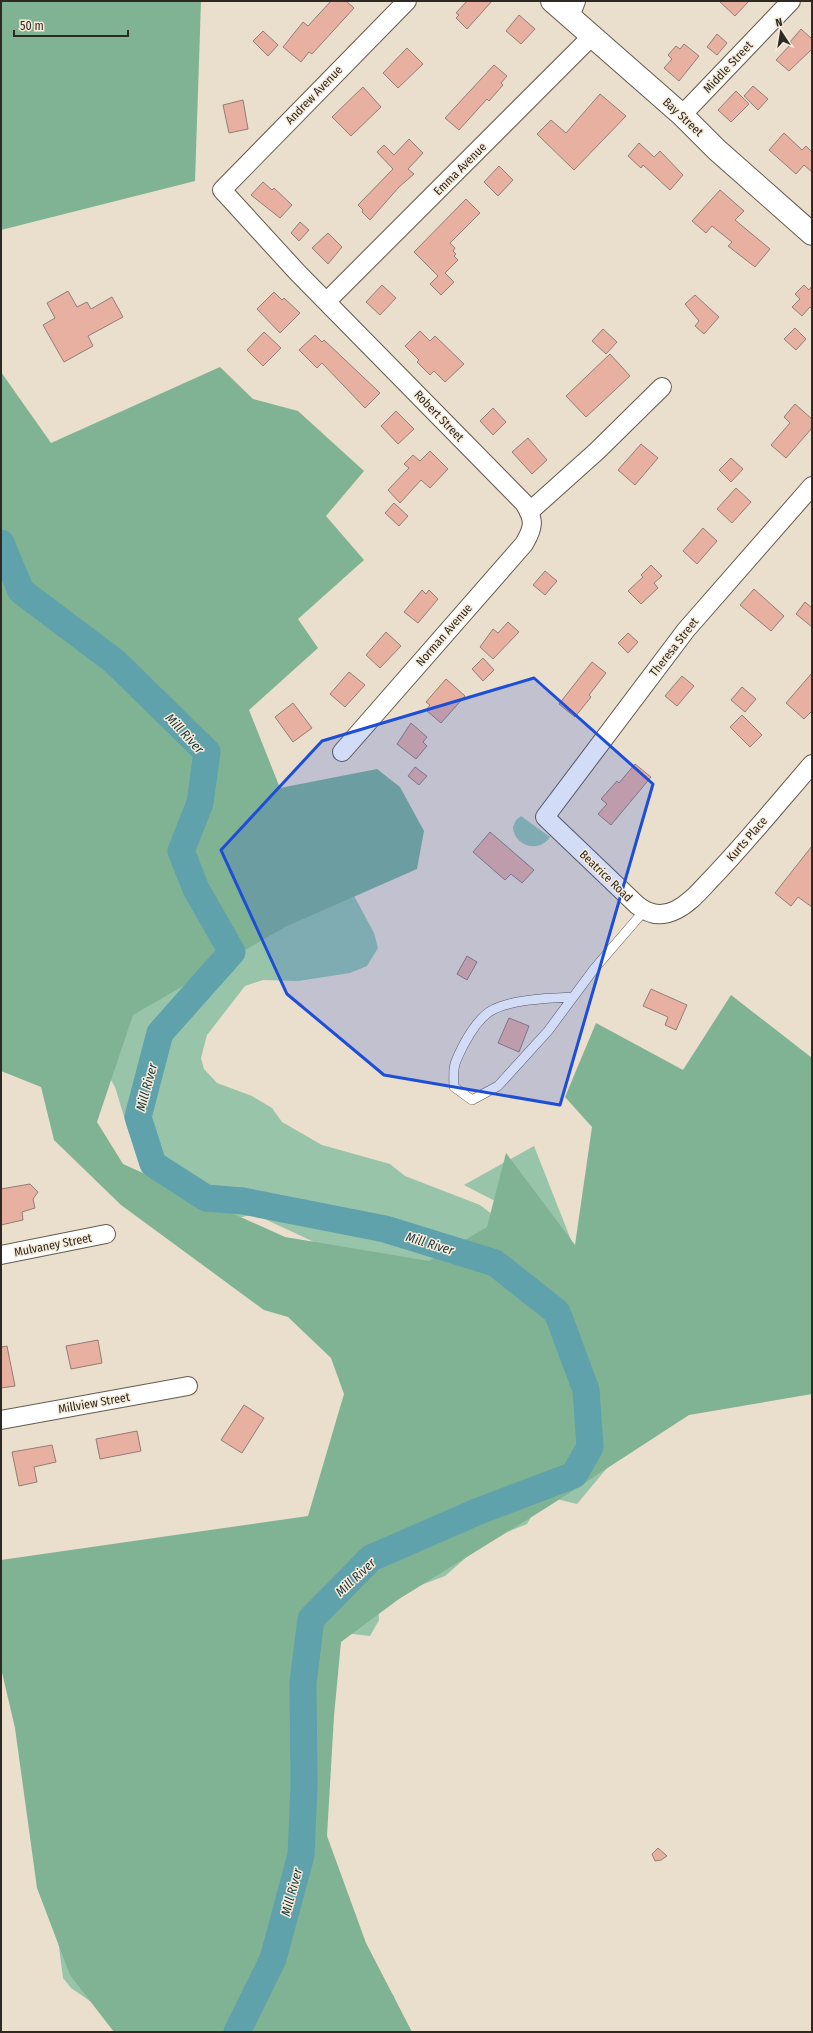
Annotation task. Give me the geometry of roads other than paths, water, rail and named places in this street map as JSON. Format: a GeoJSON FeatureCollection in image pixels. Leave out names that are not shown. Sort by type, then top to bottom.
{"type":"FeatureCollection","features":[{"type":"Feature","properties":{"kind":"main road","name":"Bay Street"},"geometry":{"type":"LineString","coordinates":[[552,1],[573,9],[592,36],[682,115],[717,150],[810,227]]}},
{"type":"Feature","properties":{"kind":"street","name":"Andrew Avenue"},"geometry":{"type":"LineString","coordinates":[[222,190],[407,1]]}},
{"type":"Feature","properties":{"kind":"street","name":"Middle Street"},"geometry":{"type":"LineString","coordinates":[[682,115],[791,1]]}},
{"type":"Feature","properties":{"kind":"street","name":"Emma Avenue"},"geometry":{"type":"LineString","coordinates":[[327,301],[592,36]]}},
{"type":"Feature","properties":{"kind":"street","name":"Robert Street"},"geometry":{"type":"LineString","coordinates":[[222,190],[297,272],[524,503],[529,512]]}},
{"type":"Feature","properties":{"kind":"street"},"geometry":{"type":"LineString","coordinates":[[529,512],[597,452],[662,387]]}},
{"type":"Feature","properties":{"kind":"street","name":"Theresa Street"},"geometry":{"type":"LineString","coordinates":[[545,817],[686,630],[812,486]]}},
{"type":"Feature","properties":{"kind":"street","name":"Norman Avenue"},"geometry":{"type":"LineString","coordinates":[[342,752],[524,544],[531,532],[532,521],[529,512]]}},
{"type":"Feature","properties":{"kind":"street","name":"Kurts Place"},"geometry":{"type":"LineString","coordinates":[[676,910],[696,895],[737,852],[812,764]]}},
{"type":"Feature","properties":{"kind":"street","name":"Beatrice Road"},"geometry":{"type":"LineString","coordinates":[[545,817],[644,911],[660,915],[676,910]]}},
{"type":"Feature","properties":{"kind":"street","name":"Mulvaney Street"},"geometry":{"type":"LineString","coordinates":[[1,1255],[106,1234]]}},
{"type":"Feature","properties":{"kind":"street","name":"Millview Street"},"geometry":{"type":"LineString","coordinates":[[1,1420],[188,1386]]}},
{"type":"Feature","properties":{"kind":"lane"},"geometry":{"type":"LineString","coordinates":[[573,997],[531,1000],[512,1004],[489,1012],[470,1033],[453,1065],[454,1087],[472,1100],[498,1086],[548,1031],[594,969],[644,911]]}},
{"type":"Feature","properties":{"kind":"waterway","name":"Mill River"},"geometry":{"type":"LineString","coordinates":[[1,543],[21,591],[114,661],[207,752],[200,803],[181,851],[196,889],[232,952],[160,1033],[138,1117],[153,1164],[206,1198],[243,1201],[385,1229],[495,1263],[557,1312],[586,1390],[590,1447],[574,1475],[479,1511],[371,1558],[311,1619],[303,1683],[304,1786],[301,1855],[273,1959],[237,2032]]}}]}
